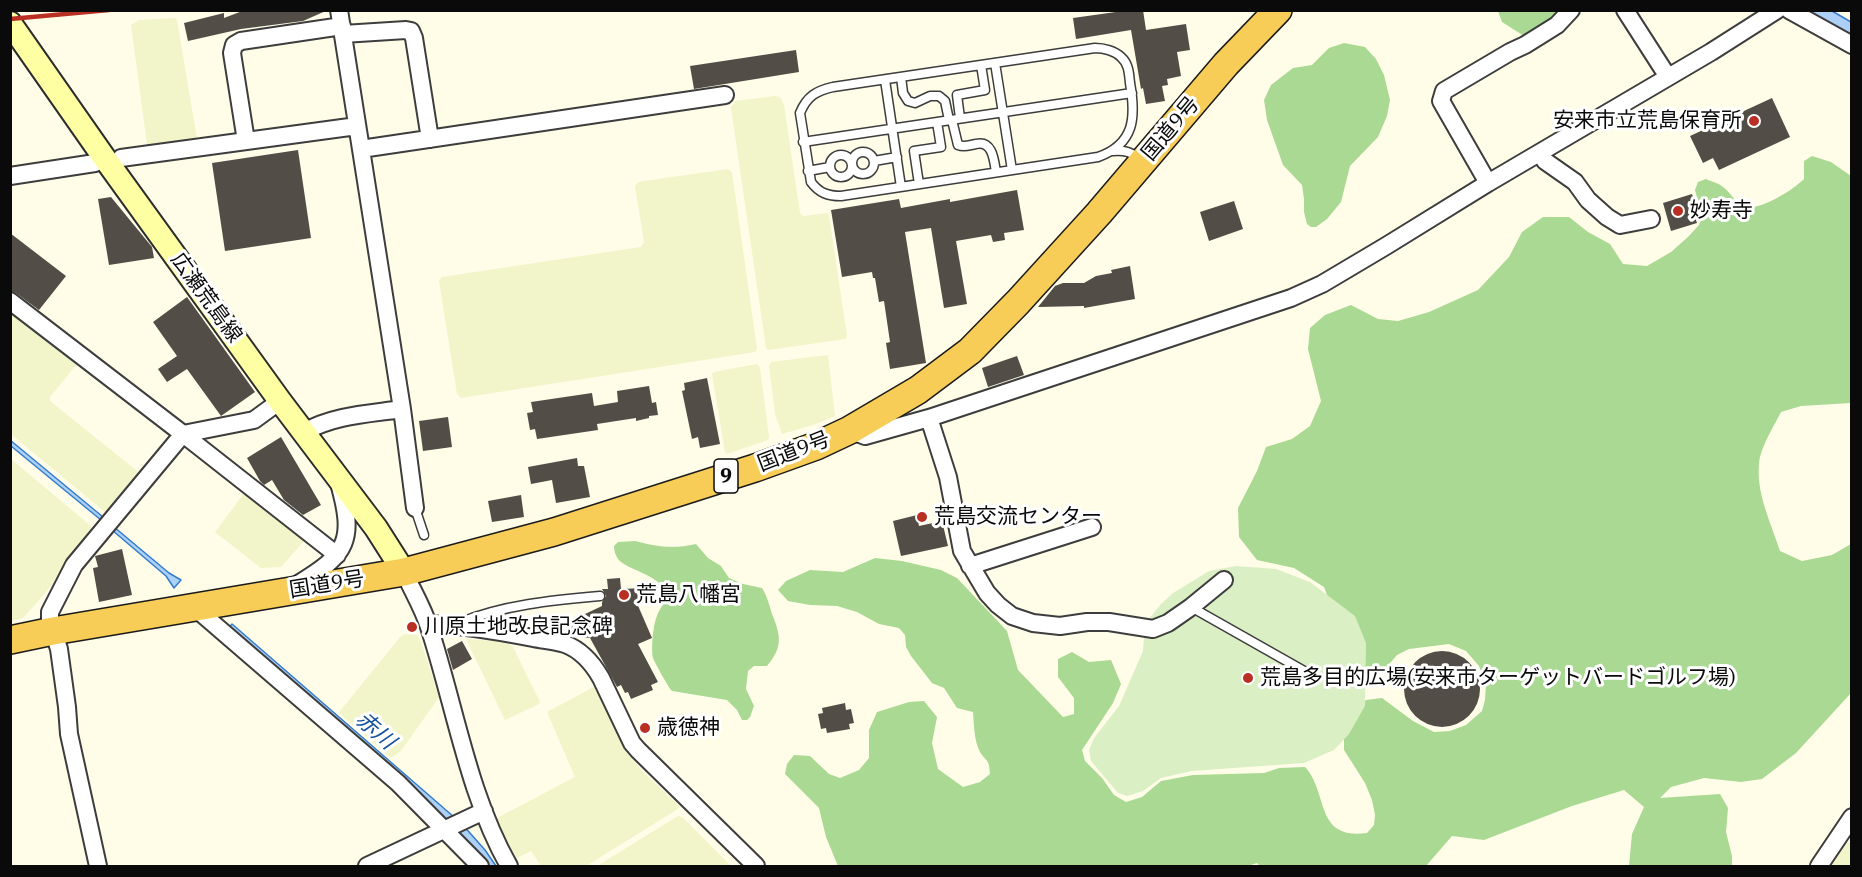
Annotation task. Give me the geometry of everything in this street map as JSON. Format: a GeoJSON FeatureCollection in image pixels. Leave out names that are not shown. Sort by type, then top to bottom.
{"type":"FeatureCollection","features":[{"type":"Feature","properties":{"kind":"highway","name":"国道9号"},"geometry":{"type":"LineString","coordinates":[[10,640],[404,572],[554,531],[755,468],[816,446],[850,430],[918,390],[970,351],[1018,302],[1226,64],[1278,10]]}},
{"type":"Feature","properties":{"kind":"main road","name":"広瀬荒島線"},"geometry":{"type":"LineString","coordinates":[[13,26],[280,401],[376,528],[404,572]]}},
{"type":"Feature","properties":{"kind":"street"},"geometry":{"type":"LineString","coordinates":[[1488,183],[1442,100],[1444,91],[1557,25],[1571,10]]}},
{"type":"Feature","properties":{"kind":"street"},"geometry":{"type":"LineString","coordinates":[[1625,10],[1668,77]]}},
{"type":"Feature","properties":{"kind":"street"},"geometry":{"type":"LineString","coordinates":[[850,430],[865,436],[929,418],[1292,298],[1322,284],[1386,246],[1488,183],[1711,52],[1777,10]]}},
{"type":"Feature","properties":{"kind":"street"},"geometry":{"type":"LineString","coordinates":[[1789,10],[1851,45]]}},
{"type":"Feature","properties":{"kind":"street"},"geometry":{"type":"LineString","coordinates":[[341,23],[402,409],[415,508]]}},
{"type":"Feature","properties":{"kind":"street"},"geometry":{"type":"LineString","coordinates":[[246,141],[232,53],[234,45],[241,41],[341,23],[411,31],[430,139]]}},
{"type":"Feature","properties":{"kind":"street"},"geometry":{"type":"LineString","coordinates":[[361,149],[726,95]]}},
{"type":"Feature","properties":{"kind":"street"},"geometry":{"type":"LineString","coordinates":[[121,158],[357,126]]}},
{"type":"Feature","properties":{"kind":"street"},"geometry":{"type":"LineString","coordinates":[[1540,153],[1545,161],[1575,182],[1588,200],[1620,225],[1651,219]]}},
{"type":"Feature","properties":{"kind":"street"},"geometry":{"type":"LineString","coordinates":[[10,176],[95,163]]}},
{"type":"Feature","properties":{"kind":"street"},"geometry":{"type":"LineString","coordinates":[[10,301],[337,555]]}},
{"type":"Feature","properties":{"kind":"street"},"geometry":{"type":"LineString","coordinates":[[98,867],[69,734],[60,661],[50,612],[74,566],[183,434],[254,420],[280,401]]}},
{"type":"Feature","properties":{"kind":"street"},"geometry":{"type":"LineString","coordinates":[[304,432],[334,419],[402,409]]}},
{"type":"Feature","properties":{"kind":"street"},"geometry":{"type":"LineString","coordinates":[[929,418],[948,477],[962,551],[987,593],[1012,616],[1033,623],[1060,626],[1109,622],[1153,629],[1168,623],[1224,580]]}},
{"type":"Feature","properties":{"kind":"street"},"geometry":{"type":"LineString","coordinates":[[284,592],[312,575],[337,555],[346,540],[344,498],[338,477]]}},
{"type":"Feature","properties":{"kind":"street"},"geometry":{"type":"LineString","coordinates":[[970,566],[1092,527]]}},
{"type":"Feature","properties":{"kind":"street"},"geometry":{"type":"LineString","coordinates":[[404,572],[428,624],[484,811],[496,844],[509,867]]}},
{"type":"Feature","properties":{"kind":"street"},"geometry":{"type":"LineString","coordinates":[[194,608],[398,783],[480,867]]}},
{"type":"Feature","properties":{"kind":"street"},"geometry":{"type":"LineString","coordinates":[[428,624],[455,625],[565,644],[581,653],[596,668],[638,750],[756,867]]}},
{"type":"Feature","properties":{"kind":"street"},"geometry":{"type":"LineString","coordinates":[[367,867],[484,811]]}},
{"type":"Feature","properties":{"kind":"street"},"geometry":{"type":"LineString","coordinates":[[1819,867],[1851,817]]}},
{"type":"Feature","properties":{"kind":"lane"},"geometry":{"type":"LineString","coordinates":[[1113,151],[1129,131],[1132,119],[1132,93],[1127,65],[1121,56],[1102,48],[833,87],[810,95],[800,112],[811,182],[815,188],[832,196],[1098,157],[1113,151],[1124,150],[1143,161]]}},
{"type":"Feature","properties":{"kind":"lane"},"geometry":{"type":"LineString","coordinates":[[996,63],[1012,170]]}},
{"type":"Feature","properties":{"kind":"lane"},"geometry":{"type":"LineString","coordinates":[[981,65],[985,90],[957,95],[954,119],[958,145],[964,147],[977,143],[987,146],[992,153],[996,172]]}},
{"type":"Feature","properties":{"kind":"lane"},"geometry":{"type":"LineString","coordinates":[[901,77],[903,93],[908,101],[915,104],[930,96],[939,96],[945,101],[954,119]]}},
{"type":"Feature","properties":{"kind":"lane"},"geometry":{"type":"LineString","coordinates":[[885,80],[901,187]]}},
{"type":"Feature","properties":{"kind":"lane"},"geometry":{"type":"LineString","coordinates":[[803,142],[1132,93]]}},
{"type":"Feature","properties":{"kind":"lane"},"geometry":{"type":"LineString","coordinates":[[919,184],[914,151],[941,147],[936,122]]}},
{"type":"Feature","properties":{"kind":"lane"},"geometry":{"type":"LineString","coordinates":[[874,160],[867,153],[860,152],[854,157],[852,164],[852,171],[844,177],[834,174],[831,167],[832,160],[838,156],[849,158],[852,164],[855,171],[865,174],[873,167],[874,160]]}},
{"type":"Feature","properties":{"kind":"lane"},"geometry":{"type":"LineString","coordinates":[[874,160],[897,157]]}},
{"type":"Feature","properties":{"kind":"lane"},"geometry":{"type":"LineString","coordinates":[[808,171],[831,167]]}},
{"type":"Feature","properties":{"kind":"lane"},"geometry":{"type":"LineString","coordinates":[[415,508],[424,535]]}},
{"type":"Feature","properties":{"kind":"lane"},"geometry":{"type":"LineString","coordinates":[[455,625],[482,614],[569,598],[600,596]]}},
{"type":"Feature","properties":{"kind":"lane"},"geometry":{"type":"LineString","coordinates":[[1191,607],[1313,676]]}},
{"type":"Feature","properties":{"kind":"green space"},"geometry":{"type":"Polygon","coordinates":[[[1498,11],[1559,11],[1548,23],[1524,36],[1502,22],[1498,11]]]}},
{"type":"Feature","properties":{"kind":"green space"},"geometry":{"type":"Polygon","coordinates":[[[175,18],[197,139],[191,144],[153,146],[147,144],[131,25],[139,20],[175,18]]]}},
{"type":"Feature","properties":{"kind":"green space"},"geometry":{"type":"Polygon","coordinates":[[[1344,43],[1365,47],[1376,59],[1384,75],[1390,100],[1387,116],[1378,137],[1350,166],[1341,202],[1327,219],[1316,227],[1311,227],[1307,224],[1304,212],[1302,185],[1283,165],[1267,120],[1264,100],[1271,85],[1293,68],[1312,65],[1329,48],[1344,43]]]}},
{"type":"Feature","properties":{"kind":"green space"},"geometry":{"type":"Polygon","coordinates":[[[780,97],[784,105],[800,213],[803,216],[828,213],[829,216],[847,336],[845,339],[769,350],[766,348],[731,108],[735,101],[780,97]]]}},
{"type":"Feature","properties":{"kind":"green space"},"geometry":{"type":"Polygon","coordinates":[[[1812,156],[1831,162],[1851,176],[1851,403],[1801,406],[1781,412],[1762,451],[1759,475],[1765,508],[1780,551],[1802,561],[1832,555],[1851,544],[1851,693],[1796,753],[1762,779],[1741,782],[1704,778],[1671,787],[1660,798],[1720,794],[1728,808],[1726,832],[1732,866],[1629,866],[1632,834],[1644,807],[1624,790],[1572,806],[1484,840],[1452,836],[1426,866],[1260,866],[1257,863],[1248,866],[838,866],[826,837],[819,808],[785,774],[787,764],[794,755],[810,756],[829,774],[840,778],[859,770],[869,758],[869,730],[877,712],[909,702],[924,701],[937,717],[932,743],[938,769],[963,787],[980,782],[990,774],[988,763],[977,743],[973,712],[957,708],[944,688],[932,683],[911,656],[906,647],[905,635],[899,628],[879,624],[857,612],[837,606],[788,601],[778,590],[786,581],[810,570],[843,572],[875,558],[902,561],[941,570],[957,578],[1007,631],[1018,670],[1063,717],[1074,714],[1074,698],[1058,677],[1058,659],[1072,652],[1089,662],[1111,660],[1121,684],[1113,703],[1082,750],[1085,761],[1102,778],[1114,795],[1126,802],[1142,797],[1161,781],[1193,775],[1264,773],[1279,768],[1305,767],[1317,789],[1330,822],[1338,829],[1350,833],[1367,833],[1374,825],[1372,800],[1365,783],[1344,750],[1346,725],[1366,700],[1382,698],[1413,721],[1434,732],[1450,731],[1466,725],[1482,711],[1486,685],[1479,666],[1466,651],[1449,644],[1409,649],[1397,655],[1385,669],[1372,678],[1358,676],[1324,587],[1294,568],[1257,560],[1239,537],[1238,508],[1257,471],[1266,447],[1292,439],[1310,426],[1321,401],[1308,349],[1310,328],[1325,315],[1351,305],[1378,319],[1398,321],[1429,312],[1478,290],[1509,257],[1522,232],[1543,217],[1569,217],[1588,232],[1610,244],[1623,264],[1647,266],[1671,252],[1699,225],[1702,216],[1695,190],[1698,182],[1706,179],[1725,189],[1740,205],[1755,207],[1783,195],[1804,179],[1804,161],[1812,156]]]}},
{"type":"Feature","properties":{"kind":"green space"},"geometry":{"type":"Polygon","coordinates":[[[728,169],[732,172],[757,349],[755,352],[461,398],[457,394],[439,281],[442,277],[641,247],[644,242],[635,186],[638,182],[728,169]]]}},
{"type":"Feature","properties":{"kind":"green space"},"geometry":{"type":"Polygon","coordinates":[[[10,311],[77,364],[50,397],[50,401],[137,471],[138,474],[107,512],[11,434],[10,311]]]}},
{"type":"Feature","properties":{"kind":"green space"},"geometry":{"type":"Polygon","coordinates":[[[828,355],[835,416],[782,434],[775,414],[769,366],[771,362],[828,355]]]}},
{"type":"Feature","properties":{"kind":"green space"},"geometry":{"type":"Polygon","coordinates":[[[757,364],[760,368],[768,440],[727,454],[712,374],[757,364]]]}},
{"type":"Feature","properties":{"kind":"green space"},"geometry":{"type":"Polygon","coordinates":[[[11,459],[92,527],[90,534],[65,563],[52,585],[23,618],[11,621],[11,459]]]}},
{"type":"Feature","properties":{"kind":"green space"},"geometry":{"type":"Polygon","coordinates":[[[245,492],[304,537],[304,541],[281,567],[261,568],[215,532],[245,492]]]}},
{"type":"Feature","properties":{"kind":"green space"},"geometry":{"type":"Polygon","coordinates":[[[635,541],[666,547],[696,544],[708,558],[721,566],[729,578],[762,588],[768,600],[779,641],[776,653],[767,666],[754,666],[748,671],[746,689],[754,706],[747,720],[742,720],[737,710],[727,700],[672,691],[668,685],[653,658],[652,649],[654,625],[664,601],[664,590],[649,576],[628,567],[614,551],[614,546],[618,542],[635,541]]]}},
{"type":"Feature","properties":{"kind":"green space","name":"荒島多目的広場(安来市ターゲットバードゴルフ場)"},"geometry":{"type":"Polygon","coordinates":[[[1236,566],[1276,569],[1310,582],[1355,616],[1366,643],[1365,706],[1349,734],[1334,750],[1304,763],[1192,771],[1161,778],[1143,791],[1127,796],[1118,793],[1091,761],[1089,750],[1094,738],[1119,706],[1143,651],[1145,624],[1173,593],[1209,571],[1236,566]]]}},
{"type":"Feature","properties":{"kind":"green space"},"geometry":{"type":"Polygon","coordinates":[[[404,634],[417,635],[420,639],[439,697],[401,751],[392,757],[340,714],[340,711],[404,634]]]}},
{"type":"Feature","properties":{"kind":"green space"},"geometry":{"type":"Polygon","coordinates":[[[466,639],[507,642],[513,647],[539,704],[505,720],[466,639]]]}},
{"type":"Feature","properties":{"kind":"green space"},"geometry":{"type":"Polygon","coordinates":[[[594,687],[627,753],[644,773],[679,806],[678,809],[586,866],[541,866],[531,851],[517,858],[499,830],[495,819],[575,777],[547,712],[594,687]]]}},
{"type":"Feature","properties":{"kind":"green space"},"geometry":{"type":"Polygon","coordinates":[[[678,816],[682,817],[731,866],[597,866],[678,816]]]}},
{"type":"Feature","properties":{"kind":"green space"},"geometry":{"type":"Polygon","coordinates":[[[1851,842],[1851,866],[1830,866],[1846,843],[1851,842]]]}},
{"type":"Feature","properties":{"kind":"water"},"geometry":{"type":"Polygon","coordinates":[[[1802,11],[1832,11],[1851,22],[1851,37],[1802,11]]]}},
{"type":"Feature","properties":{"kind":"water"},"geometry":{"type":"Polygon","coordinates":[[[10,440],[103,517],[101,520],[11,446],[10,440]]]}},
{"type":"Feature","properties":{"kind":"water"},"geometry":{"type":"Polygon","coordinates":[[[114,527],[169,573],[181,580],[174,588],[166,576],[112,530],[114,527]]]}},
{"type":"Feature","properties":{"kind":"water"},"geometry":{"type":"Polygon","coordinates":[[[232,624],[462,824],[496,866],[487,866],[227,630],[232,624]]]}},
{"type":"Feature","properties":{"kind":"building"},"geometry":{"type":"Polygon","coordinates":[[[245,10],[328,10],[303,21],[241,29],[188,41],[184,23],[224,13],[224,18],[245,10]]]}},
{"type":"Feature","properties":{"kind":"building"},"geometry":{"type":"Polygon","coordinates":[[[1143,10],[1146,30],[1186,24],[1190,50],[1177,52],[1181,76],[1167,79],[1168,85],[1162,86],[1165,101],[1146,104],[1143,88],[1141,89],[1131,30],[1076,39],[1073,18],[1143,10]]]}},
{"type":"Feature","properties":{"kind":"building"},"geometry":{"type":"Polygon","coordinates":[[[796,50],[799,72],[694,89],[690,66],[796,50]]]}},
{"type":"Feature","properties":{"kind":"building"},"geometry":{"type":"Polygon","coordinates":[[[1772,98],[1790,137],[1719,170],[1713,158],[1703,163],[1690,136],[1772,98]]]}},
{"type":"Feature","properties":{"kind":"building"},"geometry":{"type":"Polygon","coordinates":[[[298,150],[311,238],[225,251],[212,163],[298,150]]]}},
{"type":"Feature","properties":{"kind":"building"},"geometry":{"type":"Polygon","coordinates":[[[1017,190],[1024,230],[1004,233],[1005,240],[993,242],[991,235],[956,241],[967,304],[944,308],[931,228],[905,232],[926,363],[890,369],[886,343],[890,342],[884,301],[879,302],[872,272],[842,277],[831,210],[899,199],[901,208],[1017,190]]]}},
{"type":"Feature","properties":{"kind":"building","name":"妙寿寺"},"geometry":{"type":"Polygon","coordinates":[[[1692,194],[1698,213],[1694,214],[1697,223],[1671,231],[1663,203],[1692,194]]]}},
{"type":"Feature","properties":{"kind":"building"},"geometry":{"type":"Polygon","coordinates":[[[111,197],[152,247],[154,258],[109,265],[98,199],[111,197]]]}},
{"type":"Feature","properties":{"kind":"building"},"geometry":{"type":"Polygon","coordinates":[[[1234,201],[1243,229],[1209,241],[1200,212],[1234,201]]]}},
{"type":"Feature","properties":{"kind":"building"},"geometry":{"type":"Polygon","coordinates":[[[10,233],[66,276],[39,310],[10,291],[10,233]]]}},
{"type":"Feature","properties":{"kind":"building"},"geometry":{"type":"Polygon","coordinates":[[[1130,266],[1135,299],[1084,308],[1084,306],[1038,307],[1055,286],[1063,283],[1084,283],[1096,276],[1112,273],[1111,270],[1130,266]]]}},
{"type":"Feature","properties":{"kind":"building"},"geometry":{"type":"Polygon","coordinates":[[[187,297],[255,392],[221,416],[187,369],[167,382],[158,369],[177,356],[153,322],[187,297]]]}},
{"type":"Feature","properties":{"kind":"building"},"geometry":{"type":"Polygon","coordinates":[[[1017,356],[1024,375],[988,387],[982,368],[1017,356]]]}},
{"type":"Feature","properties":{"kind":"building"},"geometry":{"type":"Polygon","coordinates":[[[707,378],[720,444],[700,448],[698,437],[692,439],[682,391],[685,390],[684,383],[707,378]]]}},
{"type":"Feature","properties":{"kind":"building"},"geometry":{"type":"Polygon","coordinates":[[[649,386],[652,403],[656,402],[658,415],[636,421],[636,418],[597,424],[598,430],[537,439],[535,429],[530,430],[527,413],[533,412],[531,402],[592,393],[594,406],[618,402],[617,391],[649,386]]]}},
{"type":"Feature","properties":{"kind":"building"},"geometry":{"type":"Polygon","coordinates":[[[448,417],[452,447],[423,451],[419,421],[448,417]]]}},
{"type":"Feature","properties":{"kind":"building"},"geometry":{"type":"Polygon","coordinates":[[[281,437],[321,505],[303,515],[284,500],[272,480],[264,485],[260,481],[247,458],[281,437]]]}},
{"type":"Feature","properties":{"kind":"building"},"geometry":{"type":"Polygon","coordinates":[[[577,458],[578,466],[584,466],[590,497],[556,503],[552,480],[531,484],[528,467],[577,458]]]}},
{"type":"Feature","properties":{"kind":"building"},"geometry":{"type":"Polygon","coordinates":[[[521,495],[524,517],[492,522],[488,501],[521,495]]]}},
{"type":"Feature","properties":{"kind":"building","name":"荒島交流センター"},"geometry":{"type":"Polygon","coordinates":[[[917,515],[919,526],[942,521],[948,546],[901,556],[893,521],[917,515]]]}},
{"type":"Feature","properties":{"kind":"building"},"geometry":{"type":"Polygon","coordinates":[[[122,549],[132,595],[99,602],[93,568],[98,567],[95,556],[122,549]]]}},
{"type":"Feature","properties":{"kind":"building"},"geometry":{"type":"Polygon","coordinates":[[[620,578],[621,589],[645,588],[646,601],[636,601],[652,638],[638,644],[658,682],[651,685],[653,690],[631,699],[621,685],[617,687],[590,638],[566,633],[568,622],[602,606],[606,596],[602,589],[608,589],[607,579],[620,578]]]}},
{"type":"Feature","properties":{"kind":"building"},"geometry":{"type":"Polygon","coordinates":[[[462,641],[472,659],[453,670],[447,649],[462,641]]]}},
{"type":"Feature","properties":{"kind":"building"},"geometry":{"type":"Polygon","coordinates":[[[1442,651],[1456,654],[1469,662],[1477,675],[1480,689],[1477,703],[1469,716],[1456,724],[1442,727],[1428,724],[1415,716],[1407,703],[1404,689],[1407,675],[1415,662],[1428,654],[1442,651]]]}},
{"type":"Feature","properties":{"kind":"building"},"geometry":{"type":"Polygon","coordinates":[[[845,703],[846,710],[851,709],[854,723],[849,724],[850,729],[827,733],[826,728],[821,729],[818,714],[823,713],[822,708],[845,703]]]}},
{"type":"Feature","properties":{"kind":"railway"},"geometry":{"type":"LineString","coordinates":[[10,19],[109,10]]}},
{"type":"Feature","properties":{"kind":"place","name":"安来市立荒島保育所"},"geometry":{"type":"Point","coordinates":[1754,121]}},
{"type":"Feature","properties":{"kind":"place","name":"妙寿寺"},"geometry":{"type":"Point","coordinates":[1678,211]}},
{"type":"Feature","properties":{"kind":"place","name":"荒島交流センター"},"geometry":{"type":"Point","coordinates":[922,517]}},
{"type":"Feature","properties":{"kind":"place","name":"荒島八幡宮"},"geometry":{"type":"Point","coordinates":[624,595]}},
{"type":"Feature","properties":{"kind":"place","name":"川原土地改良記念碑"},"geometry":{"type":"Point","coordinates":[412,627]}},
{"type":"Feature","properties":{"kind":"place","name":"荒島多目的広場(安来市ターゲットバードゴルフ場)"},"geometry":{"type":"Point","coordinates":[1248,678]}},
{"type":"Feature","properties":{"kind":"place","name":"歳徳神"},"geometry":{"type":"Point","coordinates":[645,728]}},
{"type":"Feature","properties":{"kind":"water label","name":"赤川"},"geometry":{"type":"Point","coordinates":[375,731]}}]}
